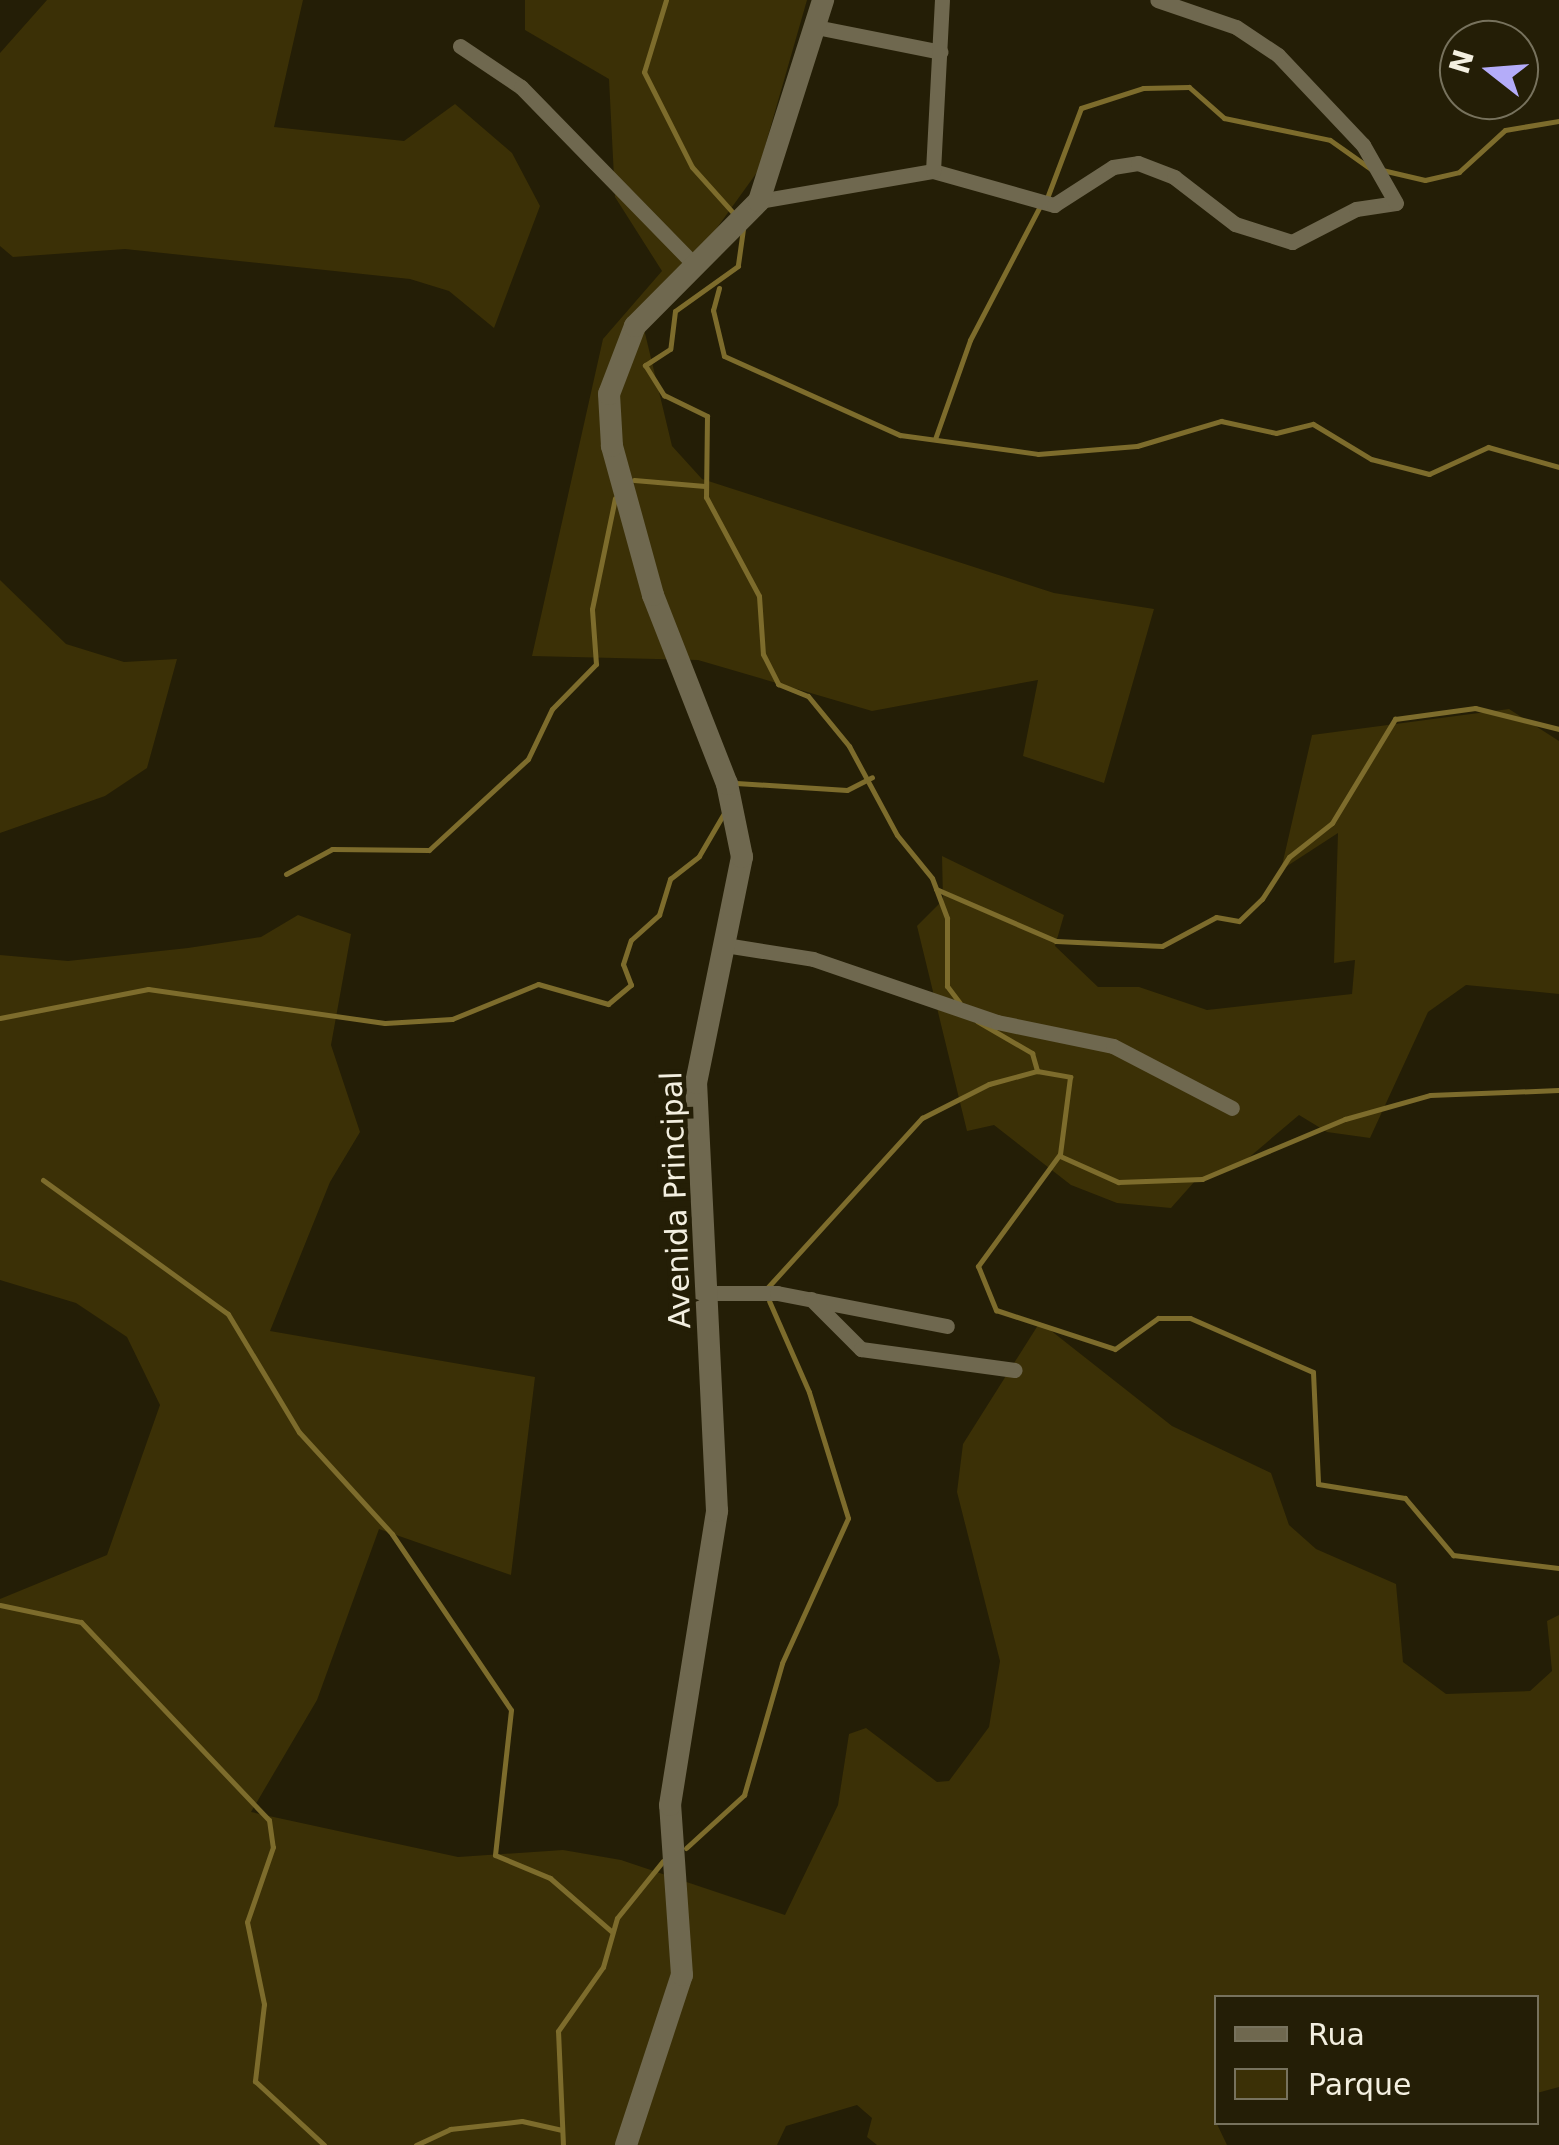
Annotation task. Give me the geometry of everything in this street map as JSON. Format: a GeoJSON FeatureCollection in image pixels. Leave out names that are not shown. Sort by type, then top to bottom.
{"type":"FeatureCollection","features":[{"type":"Feature","properties":{"kind":"street"},"geometry":{"type":"LineString","coordinates":[[823,0],[759,200],[934,170],[1054,205],[1113,168],[1138,164],[1174,177],[1236,224],[1292,242],[1356,209],[1396,203],[1364,144],[1278,55],[1236,27],[1156,0]]}},
{"type":"Feature","properties":{"kind":"street"},"geometry":{"type":"LineString","coordinates":[[934,170],[942,0]]}},
{"type":"Feature","properties":{"kind":"street"},"geometry":{"type":"LineString","coordinates":[[816,27],[940,52]]}},
{"type":"Feature","properties":{"kind":"street"},"geometry":{"type":"LineString","coordinates":[[460,46],[534,99],[694,264]]}},
{"type":"Feature","properties":{"kind":"street","name":"Avenida Principal"},"geometry":{"type":"LineString","coordinates":[[626,2145],[682,1975],[670,1820],[718,1510],[696,1083],[742,871],[737,816],[670,652],[608,420],[628,338],[694,264],[759,200]]}},
{"type":"Feature","properties":{"kind":"street"},"geometry":{"type":"LineString","coordinates":[[726,945],[813,959],[997,1022],[1113,1046],[1232,1108]]}},
{"type":"Feature","properties":{"kind":"street"},"geometry":{"type":"LineString","coordinates":[[708,1293],[810,1300],[947,1326]]}},
{"type":"Feature","properties":{"kind":"street"},"geometry":{"type":"LineString","coordinates":[[810,1300],[861,1348],[1015,1370]]}},
{"type":"Feature","properties":{"kind":"green space"},"geometry":{"type":"Polygon","coordinates":[[[47,0],[303,0],[274,127],[404,141],[455,104],[512,153],[540,206],[494,328],[449,291],[410,279],[125,249],[13,257],[0,246],[0,53],[47,0]]]}},
{"type":"Feature","properties":{"kind":"green space"},"geometry":{"type":"Polygon","coordinates":[[[525,0],[807,0],[758,171],[644,329],[672,446],[702,479],[1054,593],[1154,609],[1104,783],[1023,756],[1038,680],[872,711],[698,660],[532,656],[603,339],[662,271],[615,197],[609,79],[525,30],[525,0]]]}},
{"type":"Feature","properties":{"kind":"green space"},"geometry":{"type":"Polygon","coordinates":[[[0,580],[66,644],[124,662],[177,659],[147,768],[105,796],[0,833],[0,580]]]}},
{"type":"Feature","properties":{"kind":"green space"},"geometry":{"type":"Polygon","coordinates":[[[1509,709],[1559,741],[1559,994],[1466,985],[1428,1012],[1370,1138],[1327,1132],[1299,1115],[1246,1160],[1195,1181],[1171,1208],[1117,1203],[1071,1185],[994,1125],[967,1131],[917,926],[943,900],[942,856],[1064,915],[1055,946],[1098,987],[1139,987],[1207,1010],[1352,994],[1355,960],[1334,963],[1338,833],[1281,870],[1312,735],[1509,709]]]}},
{"type":"Feature","properties":{"kind":"green space"},"geometry":{"type":"Polygon","coordinates":[[[298,915],[351,934],[331,1045],[360,1132],[330,1182],[270,1331],[535,1377],[511,1575],[379,1529],[317,1700],[251,1812],[458,1857],[563,1850],[621,1860],[785,1915],[838,1805],[849,1734],[866,1728],[937,1782],[949,1781],[989,1727],[1000,1661],[957,1492],[963,1444],[1040,1322],[1172,1426],[1271,1473],[1289,1525],[1316,1549],[1396,1584],[1403,1662],[1446,1694],[1530,1691],[1552,1671],[1547,1621],[1559,1615],[1559,2087],[1539,2092],[1539,1995],[1214,1995],[1214,2125],[1227,2145],[877,2145],[867,2137],[872,2118],[857,2105],[786,2126],[777,2145],[0,2145],[0,1599],[107,1555],[160,1405],[127,1337],[76,1303],[0,1280],[0,955],[68,961],[261,937],[298,915]]]}},
{"type":"Feature","properties":{"kind":"waterway"},"geometry":{"type":"LineString","coordinates":[[666,0],[644,72],[692,167],[735,215]]}},
{"type":"Feature","properties":{"kind":"waterway"},"geometry":{"type":"LineString","coordinates":[[1047,198],[1081,108],[1143,88],[1189,87],[1224,118],[1330,140],[1371,169]]}},
{"type":"Feature","properties":{"kind":"waterway"},"geometry":{"type":"LineString","coordinates":[[1382,170],[1425,180],[1459,172],[1505,130],[1559,121]]}},
{"type":"Feature","properties":{"kind":"waterway"},"geometry":{"type":"LineString","coordinates":[[935,439],[970,340],[1040,206]]}},
{"type":"Feature","properties":{"kind":"waterway"},"geometry":{"type":"LineString","coordinates":[[743,229],[738,266],[675,311],[670,349],[645,365],[664,395],[707,416],[706,497],[759,596],[763,654],[778,684],[808,696],[849,746],[897,835],[932,878],[947,918],[947,986],[960,1003]]}},
{"type":"Feature","properties":{"kind":"waterway"},"geometry":{"type":"LineString","coordinates":[[719,288],[713,310],[724,356],[900,435],[1038,454],[1137,446],[1221,421],[1276,433],[1313,424],[1371,459],[1429,474],[1488,447],[1559,467]]}},
{"type":"Feature","properties":{"kind":"waterway"},"geometry":{"type":"LineString","coordinates":[[634,480],[705,486]]}},
{"type":"Feature","properties":{"kind":"waterway"},"geometry":{"type":"LineString","coordinates":[[286,874],[332,849],[429,850],[528,759],[552,709],[596,664],[592,609],[615,498]]}},
{"type":"Feature","properties":{"kind":"waterway"},"geometry":{"type":"LineString","coordinates":[[936,889],[1056,941],[1162,946],[1216,917],[1239,921],[1262,899],[1289,857],[1332,823],[1395,719],[1475,708],[1559,729]]}},
{"type":"Feature","properties":{"kind":"waterway"},"geometry":{"type":"LineString","coordinates":[[736,783],[847,790],[872,777]]}},
{"type":"Feature","properties":{"kind":"waterway"},"geometry":{"type":"LineString","coordinates":[[0,1018],[148,989],[385,1023],[452,1019],[538,984],[608,1004],[631,985],[623,964],[631,940],[659,915],[670,879],[699,856],[723,815]]}},
{"type":"Feature","properties":{"kind":"waterway"},"geometry":{"type":"LineString","coordinates":[[977,1021],[1032,1053],[1037,1071]]}},
{"type":"Feature","properties":{"kind":"waterway"},"geometry":{"type":"LineString","coordinates":[[768,1287],[922,1118],[989,1084],[1037,1071],[1070,1077],[1060,1154],[978,1266],[996,1310],[1115,1349],[1158,1318],[1190,1318],[1313,1372],[1318,1484],[1405,1498],[1453,1555],[1559,1568]]}},
{"type":"Feature","properties":{"kind":"waterway"},"geometry":{"type":"LineString","coordinates":[[1060,1156],[1118,1182],[1202,1179],[1345,1119],[1430,1095],[1559,1090]]}},
{"type":"Feature","properties":{"kind":"waterway"},"geometry":{"type":"LineString","coordinates":[[43,1180],[228,1314],[299,1432],[392,1534],[511,1710],[495,1855],[550,1878],[611,1931]]}},
{"type":"Feature","properties":{"kind":"waterway"},"geometry":{"type":"LineString","coordinates":[[686,1848],[744,1795],[782,1663],[848,1518],[809,1392],[769,1301]]}},
{"type":"Feature","properties":{"kind":"waterway"},"geometry":{"type":"LineString","coordinates":[[0,1605],[81,1622],[269,1820],[273,1847],[247,1922],[264,2004],[255,2081],[324,2145]]}},
{"type":"Feature","properties":{"kind":"waterway"},"geometry":{"type":"LineString","coordinates":[[563,2145],[558,2031],[603,1967],[617,1918],[663,1861]]}},
{"type":"Feature","properties":{"kind":"waterway"},"geometry":{"type":"LineString","coordinates":[[416,2145],[450,2129],[522,2121],[562,2130]]}}]}
